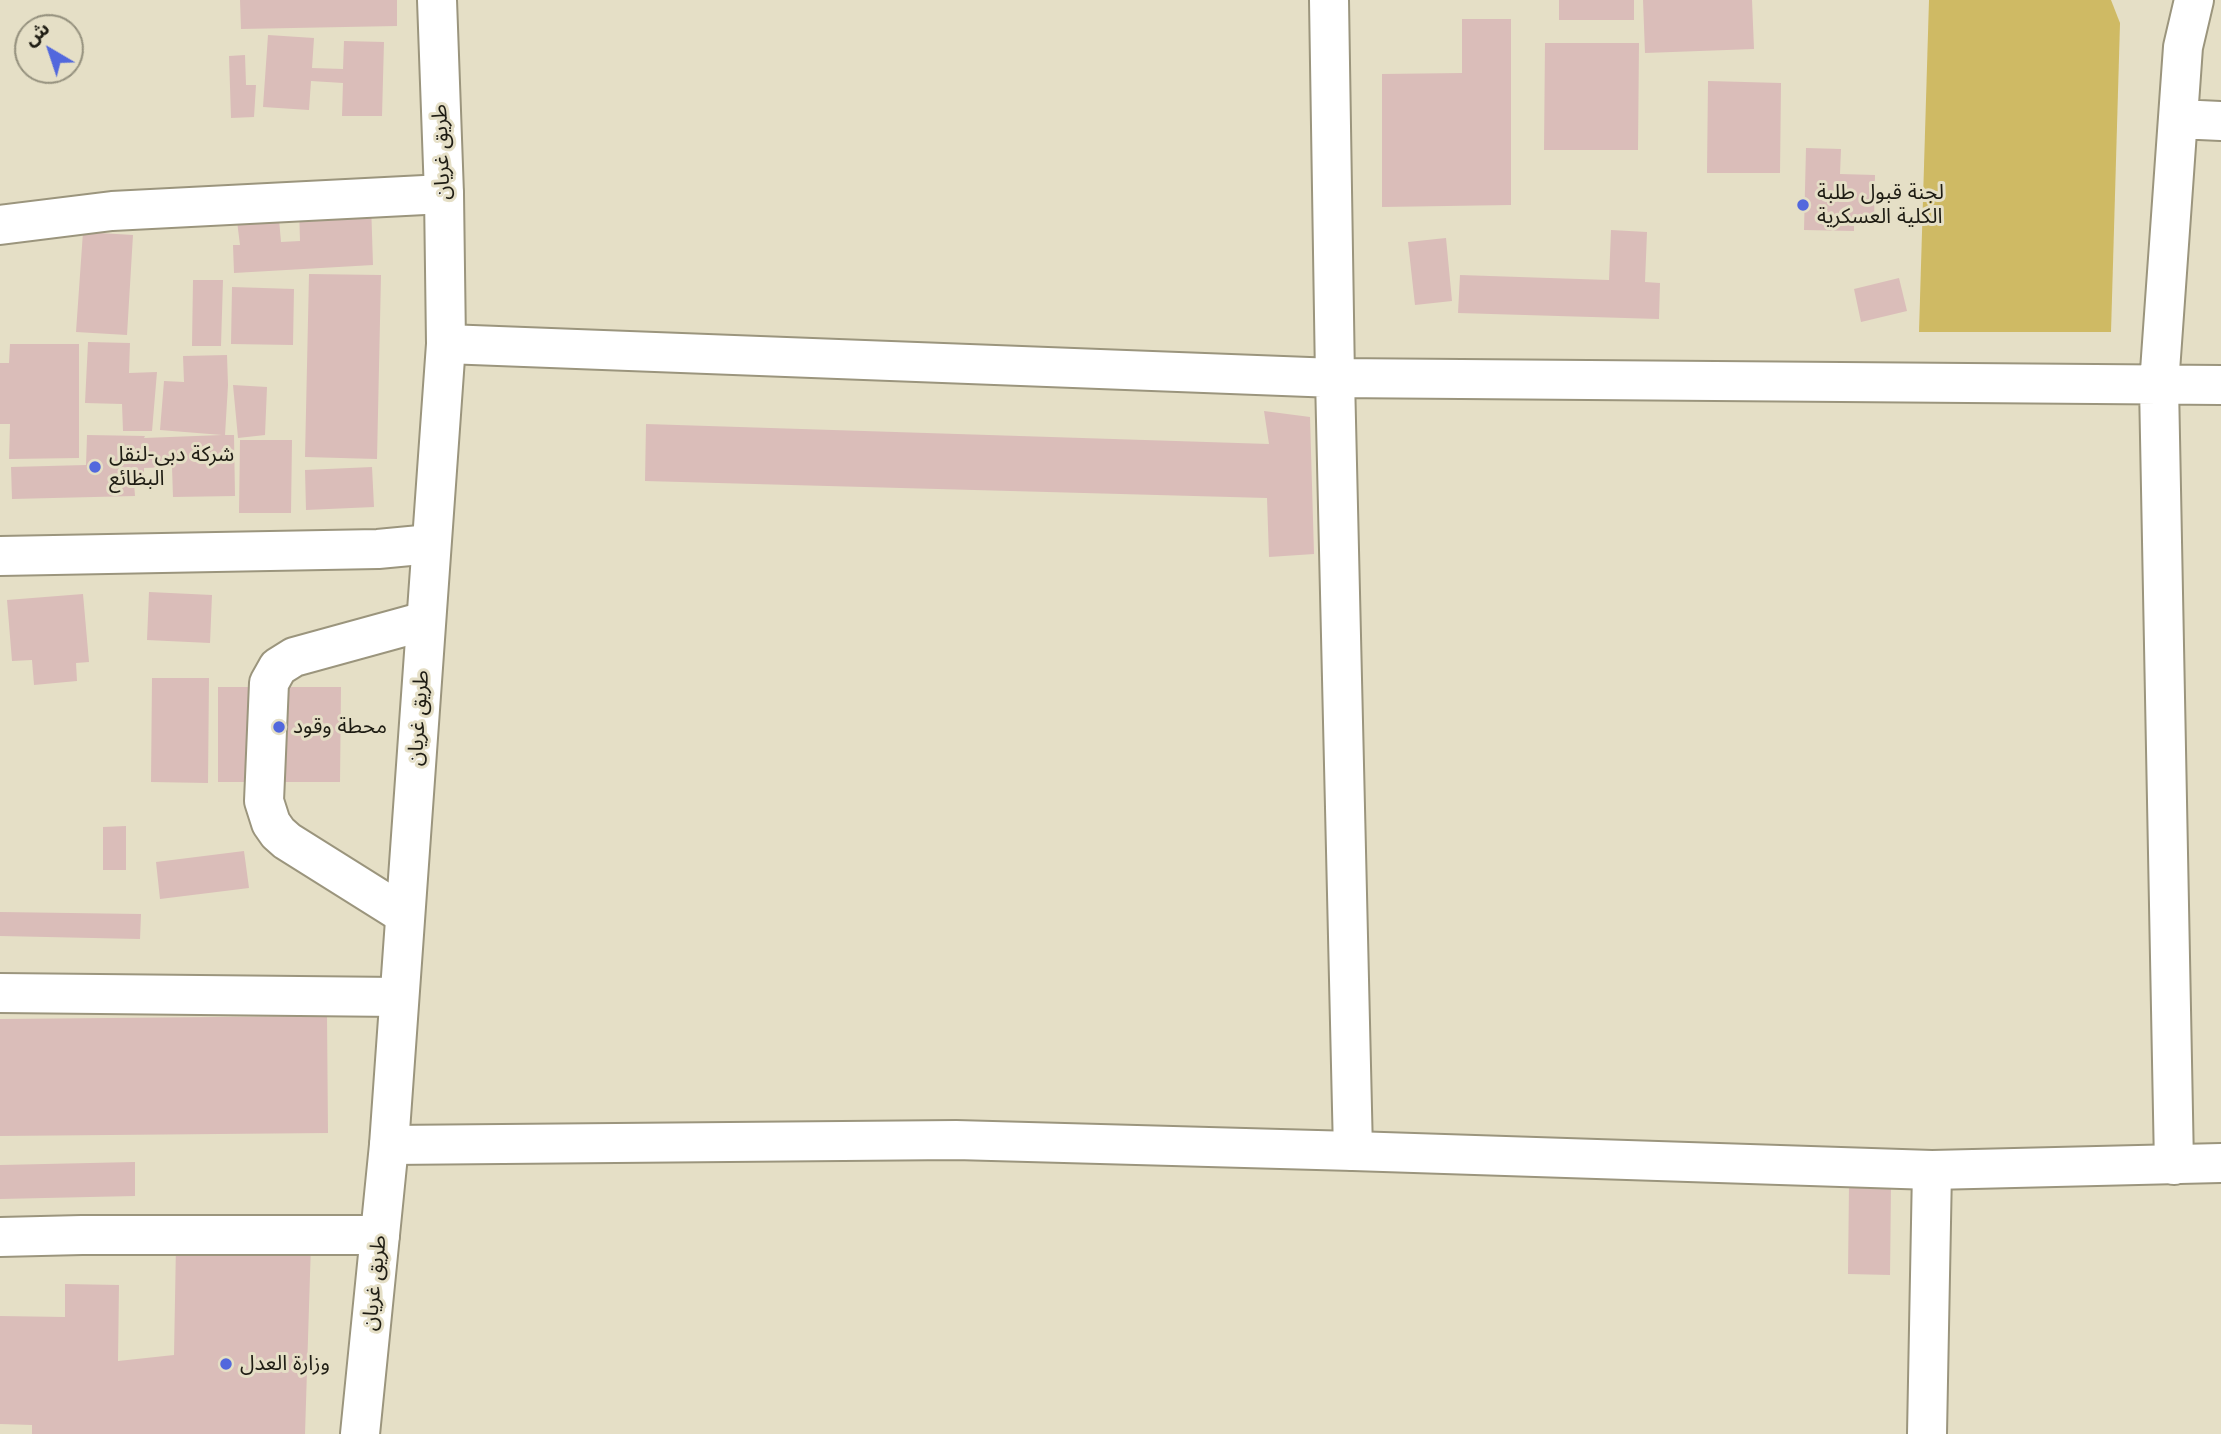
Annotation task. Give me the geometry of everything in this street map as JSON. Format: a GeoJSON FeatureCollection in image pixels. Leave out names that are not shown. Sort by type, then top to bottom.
{"type":"FeatureCollection","features":[{"type":"Feature","properties":{"kind":"main road","name":"طريق غريان"},"geometry":{"type":"LineString","coordinates":[[360,1434],[389,1145],[446,344],[437,0]]}},
{"type":"Feature","properties":{"kind":"main road"},"geometry":{"type":"LineString","coordinates":[[1329,0],[1353,1151]]}},
{"type":"Feature","properties":{"kind":"main road"},"geometry":{"type":"LineString","coordinates":[[2169,0],[2183,47]]}},
{"type":"Feature","properties":{"kind":"main road"},"geometry":{"type":"LineString","coordinates":[[2174,1165],[2159,385],[2183,47],[2194,0]]}},
{"type":"Feature","properties":{"kind":"main road"},"geometry":{"type":"LineString","coordinates":[[2178,119],[2221,121]]}},
{"type":"Feature","properties":{"kind":"main road"},"geometry":{"type":"LineString","coordinates":[[0,225],[112,211],[444,194]]}},
{"type":"Feature","properties":{"kind":"main road"},"geometry":{"type":"LineString","coordinates":[[446,344],[1335,378],[2221,385]]}},
{"type":"Feature","properties":{"kind":"main road"},"geometry":{"type":"LineString","coordinates":[[0,556],[378,549],[431,544]]}},
{"type":"Feature","properties":{"kind":"main road"},"geometry":{"type":"LineString","coordinates":[[405,915],[287,841],[271,823],[264,801],[269,683],[278,667],[294,657],[425,621]]}},
{"type":"Feature","properties":{"kind":"main road"},"geometry":{"type":"LineString","coordinates":[[0,993],[399,997]]}},
{"type":"Feature","properties":{"kind":"main road"},"geometry":{"type":"LineString","coordinates":[[389,1145],[956,1140],[1932,1171],[2221,1164]]}},
{"type":"Feature","properties":{"kind":"main road"},"geometry":{"type":"LineString","coordinates":[[1927,1434],[1932,1171]]}},
{"type":"Feature","properties":{"kind":"main road"},"geometry":{"type":"LineString","coordinates":[[0,1237],[108,1234],[380,1235]]}},
{"type":"Feature","properties":{"kind":"shaded area"},"geometry":{"type":"Polygon","coordinates":[[[1929,0],[2111,0],[2120,23],[2111,332],[1919,332],[1929,0]]]}},
{"type":"Feature","properties":{"kind":"building"},"geometry":{"type":"Polygon","coordinates":[[[240,0],[397,0],[397,26],[241,29],[240,0]]]}},
{"type":"Feature","properties":{"kind":"building"},"geometry":{"type":"Polygon","coordinates":[[[1559,0],[1634,0],[1634,20],[1559,20],[1559,0]]]}},
{"type":"Feature","properties":{"kind":"building"},"geometry":{"type":"Polygon","coordinates":[[[1643,0],[1752,0],[1754,49],[1645,53],[1643,0]]]}},
{"type":"Feature","properties":{"kind":"building"},"geometry":{"type":"Polygon","coordinates":[[[1462,19],[1511,19],[1511,205],[1382,207],[1382,74],[1462,73],[1462,19]]]}},
{"type":"Feature","properties":{"kind":"building"},"geometry":{"type":"Polygon","coordinates":[[[268,35],[314,38],[312,68],[343,69],[344,41],[384,42],[382,116],[342,116],[343,83],[311,81],[309,110],[263,107],[268,35]]]}},
{"type":"Feature","properties":{"kind":"building"},"geometry":{"type":"Polygon","coordinates":[[[1545,43],[1639,43],[1638,150],[1544,150],[1545,43]]]}},
{"type":"Feature","properties":{"kind":"building"},"geometry":{"type":"Polygon","coordinates":[[[245,55],[246,85],[256,85],[254,117],[231,118],[229,56],[245,55]]]}},
{"type":"Feature","properties":{"kind":"building"},"geometry":{"type":"Polygon","coordinates":[[[1708,81],[1781,83],[1780,173],[1707,173],[1708,81]]]}},
{"type":"Feature","properties":{"kind":"building"},"geometry":{"type":"Polygon","coordinates":[[[1806,148],[1841,149],[1840,174],[1875,175],[1874,223],[1854,223],[1854,231],[1804,230],[1806,148]]]}},
{"type":"Feature","properties":{"kind":"building"},"geometry":{"type":"Polygon","coordinates":[[[371,203],[373,265],[234,273],[233,245],[240,245],[236,213],[278,208],[281,242],[300,241],[299,206],[371,203]]]}},
{"type":"Feature","properties":{"kind":"building"},"geometry":{"type":"Polygon","coordinates":[[[1611,230],[1647,232],[1645,282],[1660,283],[1659,319],[1458,313],[1460,275],[1609,280],[1611,230]]]}},
{"type":"Feature","properties":{"kind":"building"},"geometry":{"type":"Polygon","coordinates":[[[83,232],[133,235],[127,335],[76,332],[83,232]]]}},
{"type":"Feature","properties":{"kind":"building"},"geometry":{"type":"Polygon","coordinates":[[[1446,238],[1452,301],[1415,305],[1408,242],[1446,238]]]}},
{"type":"Feature","properties":{"kind":"building"},"geometry":{"type":"Polygon","coordinates":[[[309,274],[381,275],[377,459],[305,457],[309,274]]]}},
{"type":"Feature","properties":{"kind":"building"},"geometry":{"type":"Polygon","coordinates":[[[1899,278],[1907,311],[1861,322],[1854,289],[1899,278]]]}},
{"type":"Feature","properties":{"kind":"building"},"geometry":{"type":"Polygon","coordinates":[[[193,280],[223,280],[221,346],[192,346],[193,280]]]}},
{"type":"Feature","properties":{"kind":"building"},"geometry":{"type":"Polygon","coordinates":[[[232,287],[294,289],[293,345],[231,344],[232,287]]]}},
{"type":"Feature","properties":{"kind":"building"},"geometry":{"type":"Polygon","coordinates":[[[88,342],[130,343],[129,373],[157,372],[152,431],[123,431],[122,404],[85,403],[88,342]]]}},
{"type":"Feature","properties":{"kind":"building"},"geometry":{"type":"Polygon","coordinates":[[[10,344],[79,344],[79,458],[9,459],[10,424],[0,424],[0,363],[9,363],[10,344]]]}},
{"type":"Feature","properties":{"kind":"building","name":"شركة دبي-لنقل البظائع"},"geometry":{"type":"Polygon","coordinates":[[[227,355],[225,435],[234,435],[235,496],[173,497],[172,467],[144,468],[144,483],[134,483],[135,496],[12,499],[11,467],[86,465],[87,435],[145,436],[144,438],[222,435],[160,430],[164,381],[184,382],[183,356],[227,355]]]}},
{"type":"Feature","properties":{"kind":"building"},"geometry":{"type":"Polygon","coordinates":[[[233,385],[267,387],[265,435],[238,438],[233,385]]]}},
{"type":"Feature","properties":{"kind":"building"},"geometry":{"type":"Polygon","coordinates":[[[1264,411],[1310,417],[1314,554],[1269,557],[1267,498],[645,481],[646,424],[1269,444],[1264,411]]]}},
{"type":"Feature","properties":{"kind":"building"},"geometry":{"type":"Polygon","coordinates":[[[240,440],[292,440],[291,513],[239,513],[240,440]]]}},
{"type":"Feature","properties":{"kind":"building"},"geometry":{"type":"Polygon","coordinates":[[[372,467],[374,507],[306,510],[305,470],[372,467]]]}},
{"type":"Feature","properties":{"kind":"building"},"geometry":{"type":"Polygon","coordinates":[[[149,592],[212,595],[210,643],[147,640],[149,592]]]}},
{"type":"Feature","properties":{"kind":"building"},"geometry":{"type":"Polygon","coordinates":[[[83,594],[89,662],[76,663],[77,681],[34,685],[32,660],[12,661],[7,600],[83,594]]]}},
{"type":"Feature","properties":{"kind":"building"},"geometry":{"type":"Polygon","coordinates":[[[152,678],[209,678],[208,783],[151,782],[152,678]]]}},
{"type":"Feature","properties":{"kind":"building"},"geometry":{"type":"Polygon","coordinates":[[[218,687],[341,687],[340,782],[218,782],[218,687]]]}},
{"type":"Feature","properties":{"kind":"building"},"geometry":{"type":"Polygon","coordinates":[[[126,826],[126,870],[103,870],[103,827],[126,826]]]}},
{"type":"Feature","properties":{"kind":"building"},"geometry":{"type":"Polygon","coordinates":[[[244,851],[249,888],[160,899],[156,862],[244,851]]]}},
{"type":"Feature","properties":{"kind":"building"},"geometry":{"type":"Polygon","coordinates":[[[0,912],[141,914],[140,939],[0,936],[0,912]]]}},
{"type":"Feature","properties":{"kind":"building"},"geometry":{"type":"Polygon","coordinates":[[[327,1016],[328,1133],[0,1136],[0,1019],[327,1016]]]}},
{"type":"Feature","properties":{"kind":"building"},"geometry":{"type":"Polygon","coordinates":[[[135,1162],[135,1196],[0,1199],[0,1165],[135,1162]]]}},
{"type":"Feature","properties":{"kind":"building"},"geometry":{"type":"Polygon","coordinates":[[[1849,1185],[1891,1185],[1890,1275],[1848,1274],[1849,1185]]]}},
{"type":"Feature","properties":{"kind":"building"},"geometry":{"type":"Polygon","coordinates":[[[311,1243],[305,1434],[32,1434],[32,1425],[0,1424],[0,1316],[65,1317],[65,1284],[119,1285],[118,1361],[174,1355],[176,1244],[311,1243]]]}},
{"type":"Feature","properties":{"kind":"place","name":"لجنة قبول طلبة الكلية العسكرية"},"geometry":{"type":"Point","coordinates":[1803,205]}},
{"type":"Feature","properties":{"kind":"place","name":"شركة دبي-لنقل البظائع"},"geometry":{"type":"Point","coordinates":[95,467]}},
{"type":"Feature","properties":{"kind":"place","name":"محطة وقود"},"geometry":{"type":"Point","coordinates":[279,727]}},
{"type":"Feature","properties":{"kind":"place","name":"وزارة العدل"},"geometry":{"type":"Point","coordinates":[226,1364]}}]}
